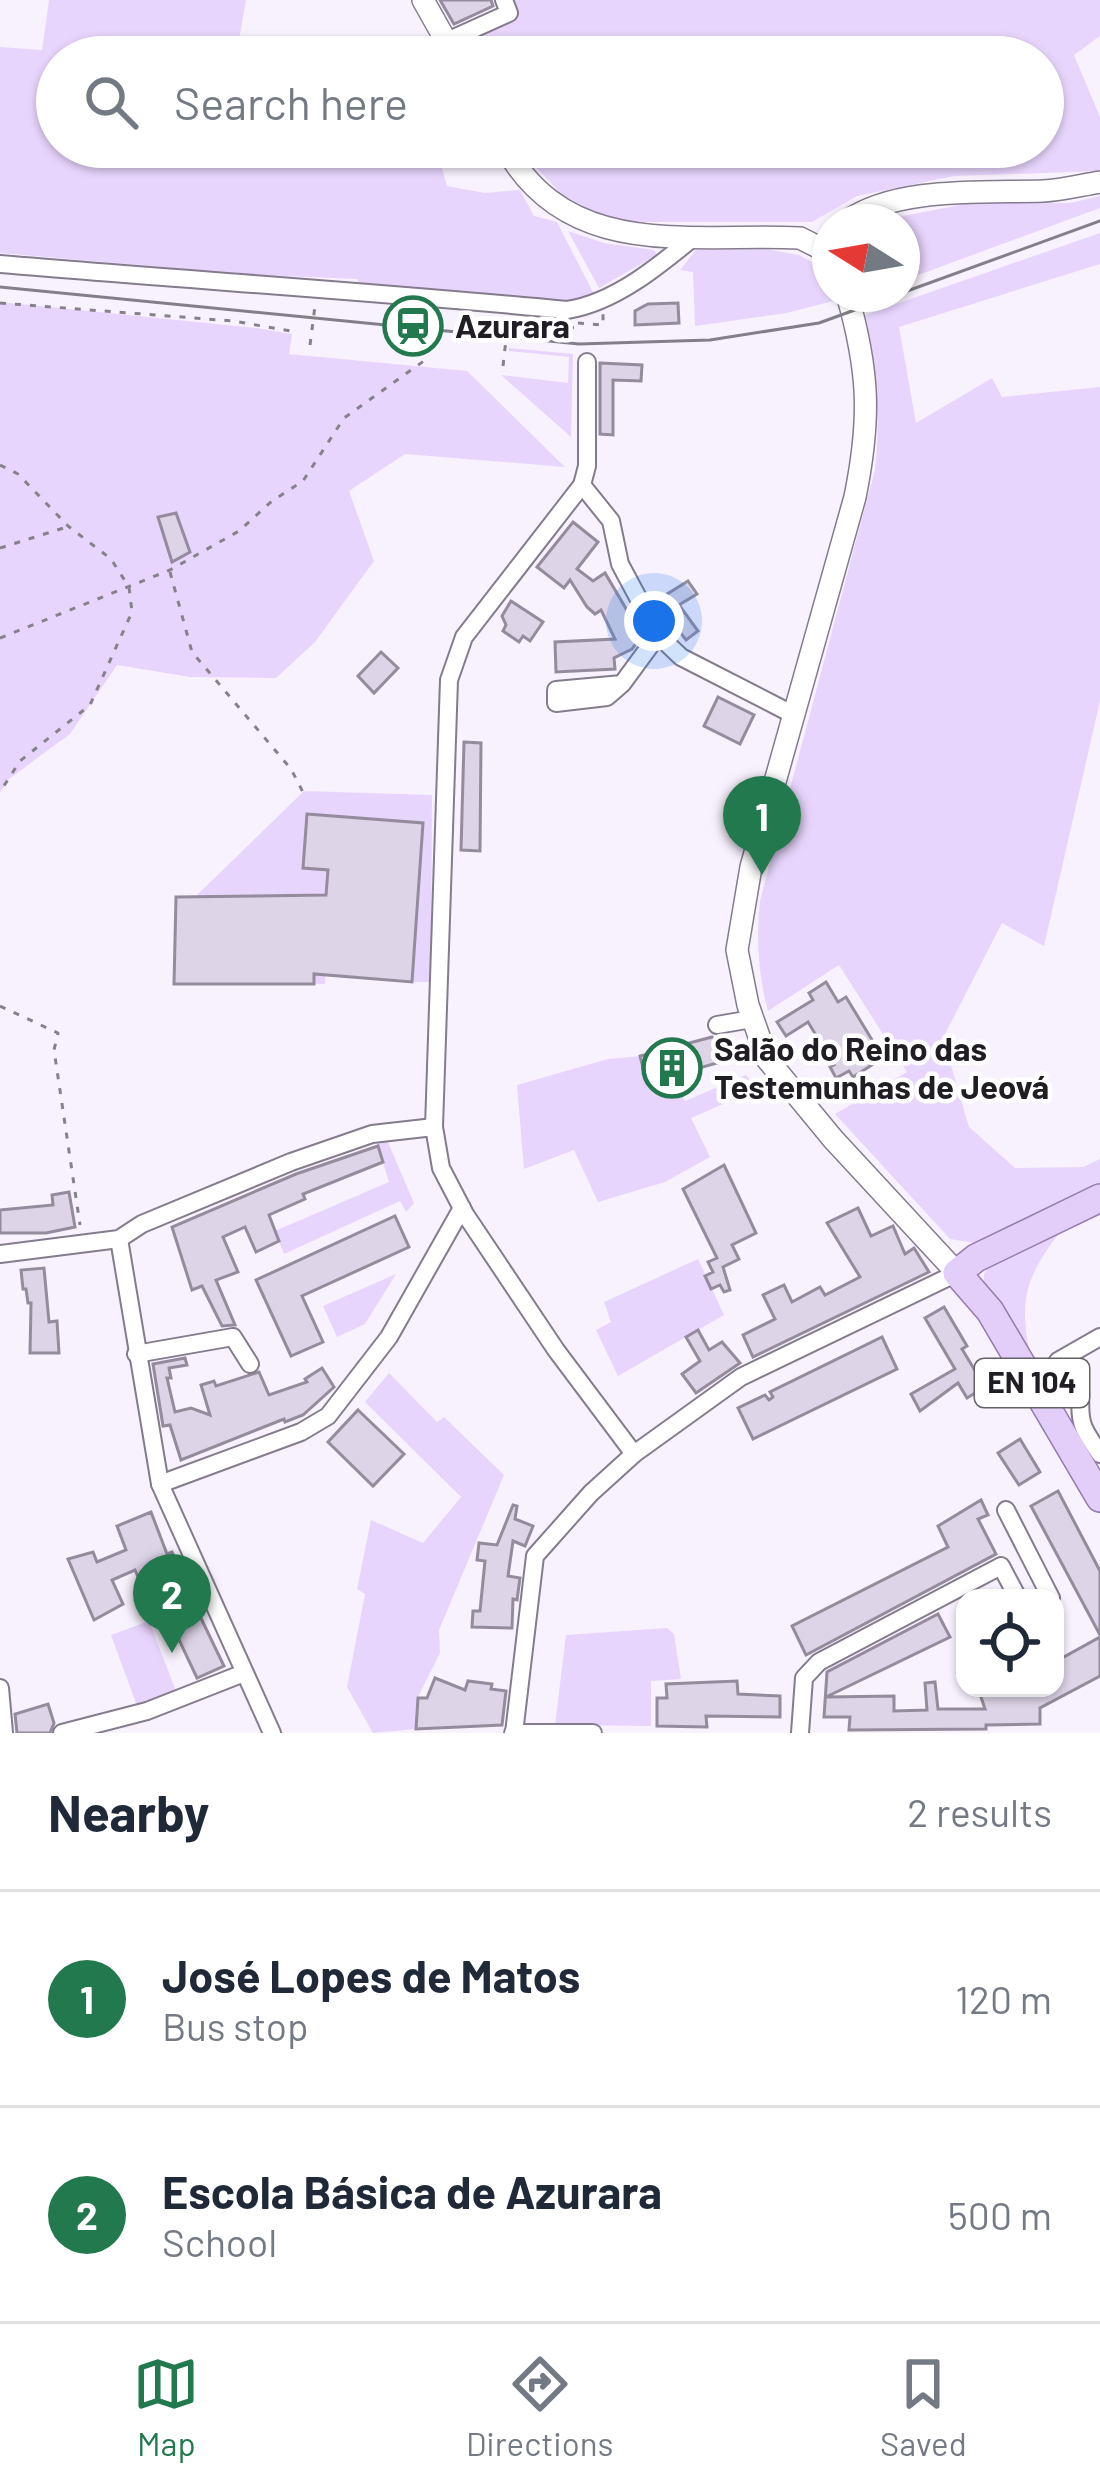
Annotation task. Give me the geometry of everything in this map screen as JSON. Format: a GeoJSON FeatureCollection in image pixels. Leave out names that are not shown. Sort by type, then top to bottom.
{"type":"FeatureCollection","features":[{"type":"Feature","properties":{"kind":"main road"},"geometry":{"type":"LineString","coordinates":[[957,1273],[976,1258],[1100,1198]]}},
{"type":"Feature","properties":{"kind":"main road","name":"EN 104"},"geometry":{"type":"LineString","coordinates":[[957,1273],[1042,1381],[1100,1498]]}},
{"type":"Feature","properties":{"kind":"street"},"geometry":{"type":"LineString","coordinates":[[423,0],[444,36]]}},
{"type":"Feature","properties":{"kind":"street"},"geometry":{"type":"LineString","coordinates":[[472,36],[508,14],[504,0]]}},
{"type":"Feature","properties":{"kind":"street"},"geometry":{"type":"LineString","coordinates":[[517,168],[549,202],[592,226],[629,235],[800,238],[812,243]]}},
{"type":"Feature","properties":{"kind":"street"},"geometry":{"type":"LineString","coordinates":[[889,204],[964,189],[1046,191],[1100,182]]}},
{"type":"Feature","properties":{"kind":"street"},"geometry":{"type":"LineString","coordinates":[[0,264],[317,286],[567,310],[585,307],[657,267],[695,236]]}},
{"type":"Feature","properties":{"kind":"street"},"geometry":{"type":"LineString","coordinates":[[593,1733],[513,1733],[535,1556],[591,1493],[634,1454],[741,1376],[957,1273],[833,1139],[767,1059],[752,1019],[737,950],[742,905],[865,450],[868,393],[852,312]]}},
{"type":"Feature","properties":{"kind":"street"},"geometry":{"type":"LineString","coordinates":[[587,362],[587,466],[582,485],[464,637],[449,680],[434,1127],[441,1168],[462,1208],[556,1350],[634,1454]]}},
{"type":"Feature","properties":{"kind":"street"},"geometry":{"type":"LineString","coordinates":[[582,485],[611,521],[620,565],[658,635],[697,666],[794,715]]}},
{"type":"Feature","properties":{"kind":"street"},"geometry":{"type":"LineString","coordinates":[[622,684],[658,635]]}},
{"type":"Feature","properties":{"kind":"street"},"geometry":{"type":"LineString","coordinates":[[717,1024],[752,1019]]}},
{"type":"Feature","properties":{"kind":"street"},"geometry":{"type":"LineString","coordinates":[[0,1254],[119,1239],[142,1224],[291,1162],[372,1134],[434,1127]]}},
{"type":"Feature","properties":{"kind":"street"},"geometry":{"type":"LineString","coordinates":[[160,1484],[302,1432],[328,1416],[389,1337],[462,1208]]}},
{"type":"Feature","properties":{"kind":"street"},"geometry":{"type":"LineString","coordinates":[[119,1239],[160,1484],[272,1733]]}},
{"type":"Feature","properties":{"kind":"street"},"geometry":{"type":"LineString","coordinates":[[136,1354],[233,1337],[250,1364]]}},
{"type":"Feature","properties":{"kind":"street"},"geometry":{"type":"LineString","coordinates":[[1100,1337],[1058,1361],[1042,1381],[1075,1387],[1083,1408],[1081,1423],[1100,1454]]}},
{"type":"Feature","properties":{"kind":"street"},"geometry":{"type":"LineString","coordinates":[[1083,1408],[1100,1398]]}},
{"type":"Feature","properties":{"kind":"street"},"geometry":{"type":"LineString","coordinates":[[1006,1510],[1046,1589]]}},
{"type":"Feature","properties":{"kind":"street"},"geometry":{"type":"LineString","coordinates":[[800,1733],[802,1687],[811,1668],[1028,1552]]}},
{"type":"Feature","properties":{"kind":"street"},"geometry":{"type":"LineString","coordinates":[[1001,1566],[1013,1589]]}},
{"type":"Feature","properties":{"kind":"street"},"geometry":{"type":"LineString","coordinates":[[62,1733],[147,1711],[244,1673]]}},
{"type":"Feature","properties":{"kind":"street"},"geometry":{"type":"LineString","coordinates":[[0,1688],[4,1733]]}},
{"type":"Feature","properties":{"kind":"path"},"geometry":{"type":"LineString","coordinates":[[310,345],[317,286]]}},
{"type":"Feature","properties":{"kind":"path"},"geometry":{"type":"LineString","coordinates":[[554,326],[603,325],[604,297]]}},
{"type":"Feature","properties":{"kind":"path"},"geometry":{"type":"LineString","coordinates":[[0,303],[209,319],[291,331]]}},
{"type":"Feature","properties":{"kind":"path"},"geometry":{"type":"LineString","coordinates":[[503,366],[506,322],[531,324]]}},
{"type":"Feature","properties":{"kind":"path"},"geometry":{"type":"LineString","coordinates":[[0,638],[170,571],[238,530],[303,481],[344,418],[428,358]]}},
{"type":"Feature","properties":{"kind":"path"},"geometry":{"type":"LineString","coordinates":[[0,465],[18,474],[68,526],[111,559],[129,586],[132,612],[90,705],[20,761],[0,792]]}},
{"type":"Feature","properties":{"kind":"path"},"geometry":{"type":"LineString","coordinates":[[0,548],[68,526]]}},
{"type":"Feature","properties":{"kind":"path"},"geometry":{"type":"LineString","coordinates":[[170,571],[192,652],[291,769],[306,797]]}},
{"type":"Feature","properties":{"kind":"path"},"geometry":{"type":"LineString","coordinates":[[0,1006],[58,1033],[54,1050],[81,1233]]}},
{"type":"Feature","properties":{"kind":"shaded area"},"geometry":{"type":"Polygon","coordinates":[[[49,0],[246,0],[240,36],[44,36],[49,0]]]}},
{"type":"Feature","properties":{"kind":"shaded area"},"geometry":{"type":"Polygon","coordinates":[[[509,0],[1100,0],[1100,36],[1074,55],[1100,117],[1100,171],[954,176],[857,196],[843,204],[812,204],[812,222],[632,222],[600,214],[562,195],[537,168],[1064,168],[1064,36],[469,36],[509,0]]]}},
{"type":"Feature","properties":{"kind":"shaded area"},"geometry":{"type":"Polygon","coordinates":[[[0,47],[36,50],[36,168],[442,168],[447,186],[485,193],[520,190],[534,216],[557,222],[595,296],[564,305],[359,283],[357,279],[0,253],[0,47]]]}},
{"type":"Feature","properties":{"kind":"shaded area"},"geometry":{"type":"Polygon","coordinates":[[[1100,196],[1100,208],[920,274],[920,213],[970,203],[1070,203],[1100,196]]]}},
{"type":"Feature","properties":{"kind":"shaded area"},"geometry":{"type":"Polygon","coordinates":[[[568,231],[604,243],[654,250],[657,255],[599,288],[568,231]]]}},
{"type":"Feature","properties":{"kind":"shaded area"},"geometry":{"type":"Polygon","coordinates":[[[1100,233],[1100,264],[899,327],[916,423],[992,378],[1002,397],[1100,387],[1100,701],[1044,946],[1002,923],[943,1038],[969,1127],[1015,1168],[1083,1167],[1100,1159],[1100,1187],[981,1244],[950,1239],[835,1114],[907,1072],[839,965],[768,1011],[759,956],[760,901],[875,470],[876,392],[865,315],[920,312],[920,296],[1100,233]]]}},
{"type":"Feature","properties":{"kind":"shaded area"},"geometry":{"type":"Polygon","coordinates":[[[766,249],[799,255],[812,262],[812,306],[695,326],[693,272],[680,270],[696,250],[766,249]]]}},
{"type":"Feature","properties":{"kind":"shaded area"},"geometry":{"type":"Polygon","coordinates":[[[0,302],[256,328],[292,334],[289,354],[467,371],[565,467],[405,454],[349,491],[374,561],[315,642],[276,678],[190,677],[117,665],[70,734],[9,779],[0,792],[0,302]]]}},
{"type":"Feature","properties":{"kind":"shaded area"},"geometry":{"type":"Polygon","coordinates":[[[509,348],[573,354],[571,437],[501,375],[568,383],[569,357],[509,348]]]}},
{"type":"Feature","properties":{"kind":"shaded area"},"geometry":{"type":"Polygon","coordinates":[[[304,791],[432,795],[431,982],[412,982],[423,823],[303,868],[328,870],[325,984],[314,984],[314,895],[196,896],[304,791]]]}},
{"type":"Feature","properties":{"kind":"shaded area"},"geometry":{"type":"Polygon","coordinates":[[[640,1056],[647,1083],[670,1077],[685,1101],[746,1075],[758,1089],[691,1118],[710,1157],[665,1182],[598,1202],[574,1150],[524,1169],[517,1085],[608,1059],[640,1056]]]}},
{"type":"Feature","properties":{"kind":"shaded area"},"geometry":{"type":"Polygon","coordinates":[[[387,1140],[414,1203],[406,1212],[400,1201],[284,1254],[275,1231],[389,1182],[376,1141],[387,1140]]]}},
{"type":"Feature","properties":{"kind":"shaded area"},"geometry":{"type":"Polygon","coordinates":[[[1066,1223],[1029,1286],[1025,1318],[1031,1359],[1002,1302],[984,1284],[984,1274],[989,1266],[1066,1223]]]}},
{"type":"Feature","properties":{"kind":"shaded area"},"geometry":{"type":"Polygon","coordinates":[[[698,1259],[724,1315],[618,1376],[596,1330],[611,1322],[604,1302],[698,1259]]]}},
{"type":"Feature","properties":{"kind":"shaded area"},"geometry":{"type":"Polygon","coordinates":[[[396,1274],[365,1324],[337,1337],[323,1306],[396,1274]]]}},
{"type":"Feature","properties":{"kind":"shaded area"},"geometry":{"type":"Polygon","coordinates":[[[389,1373],[437,1422],[444,1417],[504,1475],[439,1630],[440,1653],[419,1695],[416,1729],[373,1733],[347,1687],[365,1594],[357,1589],[371,1520],[423,1543],[461,1497],[365,1402],[389,1373]]]}},
{"type":"Feature","properties":{"kind":"shaded area"},"geometry":{"type":"Polygon","coordinates":[[[149,1621],[176,1691],[137,1706],[111,1635],[149,1621]]]}},
{"type":"Feature","properties":{"kind":"shaded area"},"geometry":{"type":"Polygon","coordinates":[[[667,1628],[674,1634],[681,1679],[651,1681],[651,1726],[555,1725],[566,1635],[667,1628]]]}},
{"type":"Feature","properties":{"kind":"building"},"geometry":{"type":"Polygon","coordinates":[[[440,0],[491,0],[493,6],[454,24],[440,0]]]}},
{"type":"Feature","properties":{"kind":"building"},"geometry":{"type":"Polygon","coordinates":[[[678,303],[679,323],[635,325],[635,311],[648,304],[678,303]]]}},
{"type":"Feature","properties":{"kind":"building"},"geometry":{"type":"Polygon","coordinates":[[[600,363],[642,365],[641,381],[613,380],[613,435],[600,434],[600,363]]]}},
{"type":"Feature","properties":{"kind":"building"},"geometry":{"type":"Polygon","coordinates":[[[176,513],[190,552],[172,562],[158,517],[176,513]]]}},
{"type":"Feature","properties":{"kind":"building"},"geometry":{"type":"Polygon","coordinates":[[[573,522],[598,542],[577,569],[593,581],[605,573],[642,636],[632,649],[614,658],[615,669],[556,672],[555,642],[615,639],[601,610],[595,614],[587,607],[570,580],[564,588],[537,567],[573,522]]]}},
{"type":"Feature","properties":{"kind":"building"},"geometry":{"type":"Polygon","coordinates":[[[688,581],[697,594],[679,605],[698,631],[686,640],[656,601],[688,581]]]}},
{"type":"Feature","properties":{"kind":"building"},"geometry":{"type":"Polygon","coordinates":[[[511,601],[543,622],[530,641],[523,636],[519,642],[503,631],[502,616],[511,601]]]}},
{"type":"Feature","properties":{"kind":"building"},"geometry":{"type":"Polygon","coordinates":[[[381,652],[398,668],[374,693],[358,676],[381,652]]]}},
{"type":"Feature","properties":{"kind":"building"},"geometry":{"type":"Polygon","coordinates":[[[718,697],[754,715],[740,744],[704,726],[718,697]]]}},
{"type":"Feature","properties":{"kind":"building"},"geometry":{"type":"Polygon","coordinates":[[[464,742],[481,743],[480,851],[461,850],[464,742]]]}},
{"type":"Feature","properties":{"kind":"building"},"geometry":{"type":"Polygon","coordinates":[[[307,814],[423,823],[412,982],[314,974],[314,984],[174,984],[176,897],[326,895],[328,870],[303,868],[307,814]]]}},
{"type":"Feature","properties":{"kind":"building"},"geometry":{"type":"Polygon","coordinates":[[[826,982],[838,1002],[846,997],[883,1058],[853,1077],[849,1071],[836,1078],[830,1067],[834,1065],[808,1022],[786,1036],[777,1022],[813,1000],[809,993],[826,982]]]}},
{"type":"Feature","properties":{"kind":"building","name":"Salão do Reino das Testemunhas de Jeová"},"geometry":{"type":"Polygon","coordinates":[[[712,1037],[731,1059],[647,1083],[640,1056],[712,1037]]]}},
{"type":"Feature","properties":{"kind":"building"},"geometry":{"type":"Polygon","coordinates":[[[378,1146],[383,1162],[303,1194],[305,1199],[269,1215],[279,1241],[256,1252],[245,1227],[223,1237],[238,1272],[216,1280],[235,1325],[222,1326],[202,1286],[192,1290],[172,1227],[296,1174],[378,1146]]]}},
{"type":"Feature","properties":{"kind":"building"},"geometry":{"type":"Polygon","coordinates":[[[724,1165],[756,1233],[732,1245],[739,1259],[723,1267],[730,1290],[724,1292],[720,1285],[711,1289],[705,1276],[713,1272],[708,1262],[717,1258],[683,1189],[724,1165]]]}},
{"type":"Feature","properties":{"kind":"building"},"geometry":{"type":"Polygon","coordinates":[[[69,1192],[75,1227],[46,1233],[0,1233],[0,1210],[53,1205],[52,1195],[69,1192]]]}},
{"type":"Feature","properties":{"kind":"building"},"geometry":{"type":"Polygon","coordinates":[[[858,1208],[871,1236],[893,1226],[905,1254],[914,1248],[929,1272],[753,1357],[743,1335],[775,1319],[763,1295],[784,1285],[792,1302],[820,1287],[825,1295],[860,1277],[827,1223],[858,1208]]]}},
{"type":"Feature","properties":{"kind":"building"},"geometry":{"type":"Polygon","coordinates":[[[395,1216],[409,1247],[302,1296],[323,1342],[291,1356],[256,1280],[395,1216]]]}},
{"type":"Feature","properties":{"kind":"building"},"geometry":{"type":"Polygon","coordinates":[[[44,1268],[49,1322],[57,1321],[59,1353],[30,1353],[31,1303],[21,1270],[44,1268]]]}},
{"type":"Feature","properties":{"kind":"building"},"geometry":{"type":"Polygon","coordinates":[[[944,1307],[985,1387],[967,1398],[958,1383],[920,1411],[911,1394],[955,1369],[925,1318],[944,1307]]]}},
{"type":"Feature","properties":{"kind":"building"},"geometry":{"type":"Polygon","coordinates":[[[698,1330],[709,1350],[722,1342],[740,1363],[696,1393],[682,1374],[700,1361],[686,1337],[698,1330]]]}},
{"type":"Feature","properties":{"kind":"building"},"geometry":{"type":"Polygon","coordinates":[[[882,1337],[897,1369],[753,1439],[738,1408],[765,1395],[769,1400],[770,1392],[882,1337]]]}},
{"type":"Feature","properties":{"kind":"building"},"geometry":{"type":"Polygon","coordinates":[[[185,1358],[187,1365],[169,1368],[171,1378],[167,1378],[175,1412],[191,1408],[210,1415],[201,1385],[214,1381],[216,1386],[259,1372],[269,1395],[307,1382],[322,1368],[334,1387],[303,1415],[181,1460],[170,1425],[163,1426],[153,1364],[185,1358]]]}},
{"type":"Feature","properties":{"kind":"building"},"geometry":{"type":"Polygon","coordinates":[[[358,1410],[404,1454],[373,1486],[328,1442],[358,1410]]]}},
{"type":"Feature","properties":{"kind":"building"},"geometry":{"type":"Polygon","coordinates":[[[1020,1439],[1040,1472],[1019,1485],[998,1453],[1020,1439]]]}},
{"type":"Feature","properties":{"kind":"building"},"geometry":{"type":"Polygon","coordinates":[[[1058,1491],[1100,1571],[1100,1635],[1031,1506],[1058,1491]]]}},
{"type":"Feature","properties":{"kind":"building"},"geometry":{"type":"Polygon","coordinates":[[[981,1500],[988,1515],[978,1519],[996,1554],[806,1655],[792,1626],[948,1547],[938,1526],[981,1500]]]}},
{"type":"Feature","properties":{"kind":"building"},"geometry":{"type":"Polygon","coordinates":[[[513,1505],[517,1506],[515,1519],[533,1526],[525,1546],[513,1541],[508,1576],[520,1578],[512,1628],[472,1627],[473,1611],[480,1611],[485,1561],[477,1560],[479,1543],[497,1545],[513,1505]]]}},
{"type":"Feature","properties":{"kind":"building"},"geometry":{"type":"Polygon","coordinates":[[[151,1512],[167,1554],[172,1552],[181,1571],[143,1588],[135,1570],[112,1580],[123,1604],[94,1620],[68,1559],[93,1552],[97,1562],[126,1550],[117,1526],[151,1512]]]}},
{"type":"Feature","properties":{"kind":"building"},"geometry":{"type":"Polygon","coordinates":[[[199,1614],[224,1666],[197,1678],[173,1627],[199,1614]]]}},
{"type":"Feature","properties":{"kind":"building"},"geometry":{"type":"Polygon","coordinates":[[[938,1614],[950,1637],[826,1697],[894,1696],[894,1711],[927,1710],[925,1683],[935,1682],[938,1709],[985,1709],[981,1697],[1061,1697],[1040,1708],[1040,1724],[849,1730],[850,1717],[824,1717],[827,1672],[938,1614]]]}},
{"type":"Feature","properties":{"kind":"building"},"geometry":{"type":"Polygon","coordinates":[[[1100,1637],[1100,1676],[1064,1695],[1064,1657],[1100,1637]]]}},
{"type":"Feature","properties":{"kind":"building"},"geometry":{"type":"Polygon","coordinates":[[[435,1678],[465,1690],[468,1681],[506,1691],[502,1725],[416,1729],[418,1698],[427,1698],[435,1678]]]}},
{"type":"Feature","properties":{"kind":"building"},"geometry":{"type":"Polygon","coordinates":[[[737,1681],[738,1694],[780,1696],[780,1717],[706,1716],[707,1727],[657,1726],[657,1698],[667,1698],[666,1684],[737,1681]]]}},
{"type":"Feature","properties":{"kind":"building"},"geometry":{"type":"Polygon","coordinates":[[[48,1704],[54,1723],[50,1733],[17,1733],[15,1714],[48,1704]]]}},
{"type":"Feature","properties":{"kind":"tram line"},"geometry":{"type":"LineString","coordinates":[[0,287],[579,344],[710,340],[819,323],[1100,221]]}},
{"type":"Feature","properties":{"kind":"place","name":"Azurara"},"geometry":{"type":"Point","coordinates":[413,326]}},
{"type":"Feature","properties":{"kind":"place","name":"José Lopes de Matos"},"geometry":{"type":"Point","coordinates":[762,875]}},
{"type":"Feature","properties":{"kind":"place","name":"Salão do Reino das Testemunhas de Jeová"},"geometry":{"type":"Point","coordinates":[672,1068]}},
{"type":"Feature","properties":{"kind":"place","name":"Escola Básica de Azurara"},"geometry":{"type":"Point","coordinates":[172,1653]}}]}
